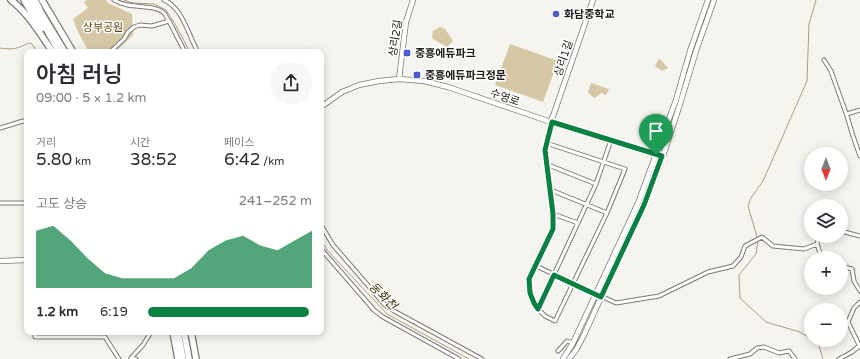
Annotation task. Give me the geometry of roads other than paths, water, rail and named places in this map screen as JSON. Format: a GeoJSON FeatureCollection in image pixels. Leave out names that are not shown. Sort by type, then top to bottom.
{"type":"FeatureCollection","features":[{"type":"Feature","properties":{"kind":"highway"},"geometry":{"type":"LineString","coordinates":[[11,0],[32,20],[51,49]]}},
{"type":"Feature","properties":{"kind":"highway"},"geometry":{"type":"LineString","coordinates":[[24,0],[51,49]]}},
{"type":"Feature","properties":{"kind":"highway"},"geometry":{"type":"LineString","coordinates":[[30,0],[56,49]]}},
{"type":"Feature","properties":{"kind":"highway"},"geometry":{"type":"LineString","coordinates":[[35,0],[63,49]]}},
{"type":"Feature","properties":{"kind":"highway"},"geometry":{"type":"LineString","coordinates":[[42,0],[71,49]]}},
{"type":"Feature","properties":{"kind":"highway"},"geometry":{"type":"LineString","coordinates":[[174,335],[178,359]]}},
{"type":"Feature","properties":{"kind":"highway"},"geometry":{"type":"LineString","coordinates":[[178,335],[182,359]]}},
{"type":"Feature","properties":{"kind":"highway"},"geometry":{"type":"LineString","coordinates":[[185,335],[189,359]]}},
{"type":"Feature","properties":{"kind":"highway"},"geometry":{"type":"LineString","coordinates":[[192,335],[196,359]]}},
{"type":"Feature","properties":{"kind":"main road","name":"상리2길"},"geometry":{"type":"LineString","coordinates":[[399,79],[406,22],[413,0]]}},
{"type":"Feature","properties":{"kind":"main road","name":"상리1길"},"geometry":{"type":"LineString","coordinates":[[552,122],[592,0]]}},
{"type":"Feature","properties":{"kind":"main road"},"geometry":{"type":"LineString","coordinates":[[563,359],[573,343],[638,203],[676,100],[690,52],[708,0]]}},
{"type":"Feature","properties":{"kind":"main road"},"geometry":{"type":"LineString","coordinates":[[569,359],[576,350],[644,205],[681,101],[714,0]]}},
{"type":"Feature","properties":{"kind":"main road","name":"수영로"},"geometry":{"type":"LineString","coordinates":[[324,105],[342,92],[359,85],[399,79],[424,80],[448,86],[552,122],[662,156]]}},
{"type":"Feature","properties":{"kind":"main road"},"geometry":{"type":"LineString","coordinates":[[0,261],[24,260]]}},
{"type":"Feature","properties":{"kind":"street"},"geometry":{"type":"LineString","coordinates":[[114,0],[126,6],[157,9],[164,13],[183,49]]}},
{"type":"Feature","properties":{"kind":"street"},"geometry":{"type":"LineString","coordinates":[[164,0],[173,6],[179,14],[196,49]]}},
{"type":"Feature","properties":{"kind":"street"},"geometry":{"type":"LineString","coordinates":[[113,49],[134,27],[140,25],[152,26],[169,21]]}},
{"type":"Feature","properties":{"kind":"street"},"geometry":{"type":"LineString","coordinates":[[824,60],[831,71],[847,114],[852,136],[860,156]]}},
{"type":"Feature","properties":{"kind":"street"},"geometry":{"type":"LineString","coordinates":[[847,114],[860,110]]}},
{"type":"Feature","properties":{"kind":"street"},"geometry":{"type":"LineString","coordinates":[[0,128],[24,121]]}},
{"type":"Feature","properties":{"kind":"street"},"geometry":{"type":"LineString","coordinates":[[546,143],[625,169],[607,213],[555,321],[545,316],[534,303],[530,293],[529,279],[553,229],[551,190],[546,164],[546,143],[552,122]]}},
{"type":"Feature","properties":{"kind":"street"},"geometry":{"type":"LineString","coordinates":[[538,309],[596,184],[611,140]]}},
{"type":"Feature","properties":{"kind":"street"},"geometry":{"type":"LineString","coordinates":[[546,164],[596,184]]}},
{"type":"Feature","properties":{"kind":"street"},"geometry":{"type":"LineString","coordinates":[[551,190],[607,213]]}},
{"type":"Feature","properties":{"kind":"street"},"geometry":{"type":"LineString","coordinates":[[0,203],[24,203]]}},
{"type":"Feature","properties":{"kind":"street"},"geometry":{"type":"LineString","coordinates":[[553,214],[578,223]]}},
{"type":"Feature","properties":{"kind":"street"},"geometry":{"type":"LineString","coordinates":[[324,230],[332,245],[385,304],[394,311],[482,359]]}},
{"type":"Feature","properties":{"kind":"street"},"geometry":{"type":"LineString","coordinates":[[848,233],[860,236]]}},
{"type":"Feature","properties":{"kind":"street"},"geometry":{"type":"LineString","coordinates":[[536,266],[616,303],[658,296],[708,272],[733,266],[741,257],[745,246],[762,237],[774,246],[804,249],[816,244],[819,251]]}},
{"type":"Feature","properties":{"kind":"street"},"geometry":{"type":"LineString","coordinates":[[324,252],[374,310],[383,317],[459,359]]}},
{"type":"Feature","properties":{"kind":"street"},"geometry":{"type":"LineString","coordinates":[[848,268],[852,269],[854,281],[860,291]]}},
{"type":"Feature","properties":{"kind":"street"},"geometry":{"type":"LineString","coordinates":[[839,359],[860,346],[848,322],[854,308],[860,302]]}},
{"type":"Feature","properties":{"kind":"street"},"geometry":{"type":"LineString","coordinates":[[35,335],[35,337],[105,337],[119,359]]}},
{"type":"Feature","properties":{"kind":"street"},"geometry":{"type":"LineString","coordinates":[[131,358],[143,345],[149,335]]}},
{"type":"Feature","properties":{"kind":"street"},"geometry":{"type":"LineString","coordinates":[[558,351],[567,341],[573,343]]}},
{"type":"Feature","properties":{"kind":"street"},"geometry":{"type":"LineString","coordinates":[[730,359],[750,354],[757,348],[764,347],[779,352],[789,351],[794,359]]}},
{"type":"Feature","properties":{"kind":"street"},"geometry":{"type":"LineString","coordinates":[[131,358],[136,359]]}},
{"type":"Feature","properties":{"kind":"waterway","name":"동화천"},"geometry":{"type":"LineString","coordinates":[[124,0],[133,3],[154,4],[166,10],[188,49]]}},
{"type":"Feature","properties":{"kind":"waterway"},"geometry":{"type":"LineString","coordinates":[[757,237],[748,206],[751,198],[763,181],[807,81],[809,24],[816,0]]}},
{"type":"Feature","properties":{"kind":"waterway"},"geometry":{"type":"LineString","coordinates":[[0,48],[8,49],[21,47],[29,43],[32,44],[35,49]]}},
{"type":"Feature","properties":{"kind":"waterway"},"geometry":{"type":"LineString","coordinates":[[758,241],[756,254],[739,275],[740,298],[766,322],[804,335]]}},
{"type":"Feature","properties":{"kind":"waterway","name":"동화천"},"geometry":{"type":"LineString","coordinates":[[324,245],[387,314],[469,359]]}},
{"type":"Feature","properties":{"kind":"waterway"},"geometry":{"type":"LineString","coordinates":[[819,347],[823,359]]}},
{"type":"Feature","properties":{"kind":"place","name":"화담중학교"},"geometry":{"type":"Point","coordinates":[556,14]}},
{"type":"Feature","properties":{"kind":"place","name":"중흥에듀파크"},"geometry":{"type":"Point","coordinates":[407,53]}},
{"type":"Feature","properties":{"kind":"place","name":"중흥에듀파크정문"},"geometry":{"type":"Point","coordinates":[417,75]}},
{"type":"Feature","properties":{"kind":"park label","name":"상부공원"},"geometry":{"type":"Point","coordinates":[103,27]}}]}
